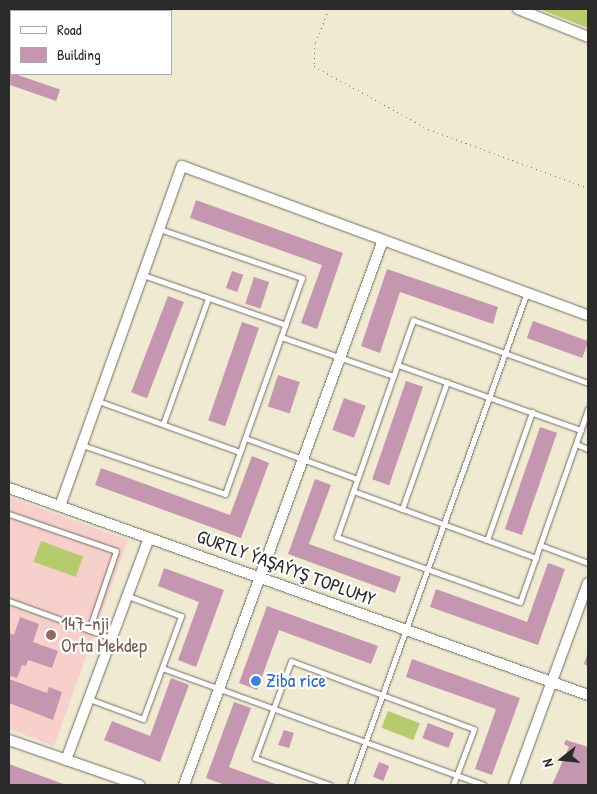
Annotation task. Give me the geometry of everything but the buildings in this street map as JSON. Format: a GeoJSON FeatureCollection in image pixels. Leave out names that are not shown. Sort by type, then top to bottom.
{"type":"FeatureCollection","features":[{"type":"Feature","properties":{"kind":"street"},"geometry":{"type":"LineString","coordinates":[[518,9],[588,37]]}},
{"type":"Feature","properties":{"kind":"street"},"geometry":{"type":"LineString","coordinates":[[60,506],[182,166],[588,315]]}},
{"type":"Feature","properties":{"kind":"street"},"geometry":{"type":"LineString","coordinates":[[184,785],[383,240]]}},
{"type":"Feature","properties":{"kind":"street","name":"GURTLY ÝAŞAÝYŞ TOPLUMY"},"geometry":{"type":"LineString","coordinates":[[9,488],[588,695]]}},
{"type":"Feature","properties":{"kind":"street"},"geometry":{"type":"LineString","coordinates":[[66,760],[149,538]]}},
{"type":"Feature","properties":{"kind":"street"},"geometry":{"type":"LineString","coordinates":[[514,785],[588,582]]}},
{"type":"Feature","properties":{"kind":"street"},"geometry":{"type":"LineString","coordinates":[[9,740],[139,785]]}},
{"type":"Feature","properties":{"kind":"lane"},"geometry":{"type":"LineString","coordinates":[[82,445],[225,494],[302,278],[160,229]]}},
{"type":"Feature","properties":{"kind":"lane"},"geometry":{"type":"LineString","coordinates":[[143,275],[286,325]]}},
{"type":"Feature","properties":{"kind":"lane"},"geometry":{"type":"LineString","coordinates":[[350,785],[527,292]]}},
{"type":"Feature","properties":{"kind":"lane"},"geometry":{"type":"LineString","coordinates":[[163,424],[208,298]]}},
{"type":"Feature","properties":{"kind":"lane"},"geometry":{"type":"LineString","coordinates":[[588,383],[413,320],[337,537],[520,602],[588,409]]}},
{"type":"Feature","properties":{"kind":"lane"},"geometry":{"type":"LineString","coordinates":[[281,337],[393,376]]}},
{"type":"Feature","properties":{"kind":"lane"},"geometry":{"type":"LineString","coordinates":[[398,364],[581,430]]}},
{"type":"Feature","properties":{"kind":"lane"},"geometry":{"type":"LineString","coordinates":[[402,509],[447,382]]}},
{"type":"Feature","properties":{"kind":"lane"},"geometry":{"type":"LineString","coordinates":[[98,401],[240,452]]}},
{"type":"Feature","properties":{"kind":"lane"},"geometry":{"type":"LineString","coordinates":[[487,540],[532,412]]}},
{"type":"Feature","properties":{"kind":"lane"},"geometry":{"type":"LineString","coordinates":[[245,438],[357,479]]}},
{"type":"Feature","properties":{"kind":"lane"},"geometry":{"type":"LineString","coordinates":[[576,444],[588,449]]}},
{"type":"Feature","properties":{"kind":"lane"},"geometry":{"type":"LineString","coordinates":[[353,491],[536,558]]}},
{"type":"Feature","properties":{"kind":"lane"},"geometry":{"type":"LineString","coordinates":[[9,514],[116,551],[89,630]]}},
{"type":"Feature","properties":{"kind":"lane"},"geometry":{"type":"LineString","coordinates":[[540,545],[588,563]]}},
{"type":"Feature","properties":{"kind":"lane"},"geometry":{"type":"LineString","coordinates":[[89,698],[143,719],[181,616],[128,596]]}},
{"type":"Feature","properties":{"kind":"lane"},"geometry":{"type":"LineString","coordinates":[[9,601],[112,638]]}},
{"type":"Feature","properties":{"kind":"lane"},"geometry":{"type":"LineString","coordinates":[[330,785],[255,758],[291,661],[474,729],[454,785]]}},
{"type":"Feature","properties":{"kind":"lane"},"geometry":{"type":"LineString","coordinates":[[162,668],[483,785]]}},
{"type":"Feature","properties":{"kind":"path"},"geometry":{"type":"LineString","coordinates":[[329,9],[316,43],[314,66],[428,130],[588,188]]}},
{"type":"Feature","properties":{"kind":"shaded area","name":"147-nji Orta Mekdep"},"geometry":{"type":"Polygon","coordinates":[[[9,497],[128,540],[54,746],[9,729],[9,497]]]}},
{"type":"Feature","properties":{"kind":"green space"},"geometry":{"type":"Polygon","coordinates":[[[539,9],[588,10],[588,28],[539,9]]]}},
{"type":"Feature","properties":{"kind":"green space"},"geometry":{"type":"Polygon","coordinates":[[[41,541],[83,556],[76,577],[33,562],[41,541]]]}},
{"type":"Feature","properties":{"kind":"green space"},"geometry":{"type":"Polygon","coordinates":[[[388,711],[420,723],[413,740],[382,728],[388,711]]]}},
{"type":"Feature","properties":{"kind":"place","name":"147-nji Orta Mekdep"},"geometry":{"type":"Point","coordinates":[51,635]}},
{"type":"Feature","properties":{"kind":"place","name":"Ziba rice"},"geometry":{"type":"Point","coordinates":[256,681]}}]}
